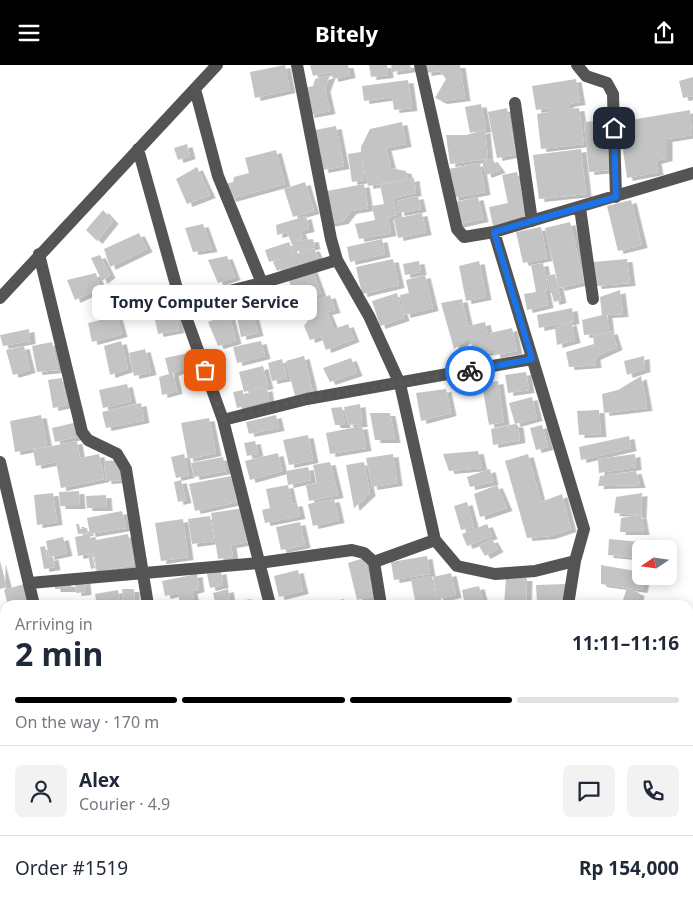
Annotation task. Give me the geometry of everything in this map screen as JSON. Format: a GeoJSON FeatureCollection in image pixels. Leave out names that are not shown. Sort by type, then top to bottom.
{"type":"FeatureCollection","features":[{"type":"Feature","properties":{"kind":"street"},"geometry":{"type":"LineString","coordinates":[[0,297],[217,65]]}},
{"type":"Feature","properties":{"kind":"street"},"geometry":{"type":"LineString","coordinates":[[297,65],[325,217],[337,260],[369,316],[400,384],[435,540],[457,566],[495,574],[535,571],[575,561]]}},
{"type":"Feature","properties":{"kind":"street"},"geometry":{"type":"LineString","coordinates":[[420,65],[456,229],[464,237],[494,232],[580,208],[693,173]]}},
{"type":"Feature","properties":{"kind":"street"},"geometry":{"type":"LineString","coordinates":[[577,65],[586,76],[607,83],[613,94],[616,197]]}},
{"type":"Feature","properties":{"kind":"street"},"geometry":{"type":"LineString","coordinates":[[195,89],[218,176],[262,283]]}},
{"type":"Feature","properties":{"kind":"street"},"geometry":{"type":"LineString","coordinates":[[515,103],[532,221]]}},
{"type":"Feature","properties":{"kind":"street"},"geometry":{"type":"LineString","coordinates":[[138,149],[181,303],[224,420],[269,600]]}},
{"type":"Feature","properties":{"kind":"street"},"geometry":{"type":"LineString","coordinates":[[580,208],[593,299]]}},
{"type":"Feature","properties":{"kind":"street"},"geometry":{"type":"LineString","coordinates":[[494,232],[584,529],[575,561],[569,600]]}},
{"type":"Feature","properties":{"kind":"street"},"geometry":{"type":"LineString","coordinates":[[39,255],[82,432],[88,439],[117,454],[126,469],[147,600]]}},
{"type":"Feature","properties":{"kind":"street"},"geometry":{"type":"LineString","coordinates":[[181,303],[262,283],[337,260]]}},
{"type":"Feature","properties":{"kind":"street"},"geometry":{"type":"LineString","coordinates":[[224,420],[307,399],[400,384],[532,359]]}},
{"type":"Feature","properties":{"kind":"street"},"geometry":{"type":"LineString","coordinates":[[0,462],[33,600]]}},
{"type":"Feature","properties":{"kind":"street"},"geometry":{"type":"LineString","coordinates":[[374,562],[435,540]]}},
{"type":"Feature","properties":{"kind":"street"},"geometry":{"type":"LineString","coordinates":[[30,583],[259,563],[352,550],[364,553],[374,562],[380,600]]}},
{"type":"Feature","properties":{"kind":"building"},"geometry":{"type":"Polygon","coordinates":[[[285,65],[290,90],[255,98],[250,72],[285,65]]]}},
{"type":"Feature","properties":{"kind":"building"},"geometry":{"type":"Polygon","coordinates":[[[310,65],[348,65],[350,75],[333,79],[331,72],[313,76],[310,65]]]}},
{"type":"Feature","properties":{"kind":"building"},"geometry":{"type":"Polygon","coordinates":[[[369,65],[387,65],[388,75],[371,77],[369,65]]]}},
{"type":"Feature","properties":{"kind":"building"},"geometry":{"type":"Polygon","coordinates":[[[391,65],[410,65],[411,69],[392,72],[391,65]]]}},
{"type":"Feature","properties":{"kind":"building"},"geometry":{"type":"Polygon","coordinates":[[[425,65],[460,65],[465,98],[442,101],[435,98],[446,79],[440,71],[426,73],[425,65]]]}},
{"type":"Feature","properties":{"kind":"building"},"geometry":{"type":"Polygon","coordinates":[[[330,75],[325,89],[330,111],[309,115],[304,88],[313,86],[315,79],[330,75]]]}},
{"type":"Feature","properties":{"kind":"building"},"geometry":{"type":"Polygon","coordinates":[[[693,77],[693,96],[683,98],[679,81],[693,77]]]}},
{"type":"Feature","properties":{"kind":"building"},"geometry":{"type":"Polygon","coordinates":[[[576,79],[580,102],[568,104],[569,109],[579,108],[584,144],[541,149],[537,114],[549,112],[549,108],[536,110],[532,86],[576,79]]]}},
{"type":"Feature","properties":{"kind":"building"},"geometry":{"type":"Polygon","coordinates":[[[408,80],[412,108],[394,110],[392,97],[364,101],[362,86],[408,80]]]}},
{"type":"Feature","properties":{"kind":"building"},"geometry":{"type":"Polygon","coordinates":[[[481,104],[486,129],[470,133],[465,107],[481,104]]]}},
{"type":"Feature","properties":{"kind":"building"},"geometry":{"type":"Polygon","coordinates":[[[507,108],[516,154],[497,158],[488,112],[507,108]]]}},
{"type":"Feature","properties":{"kind":"building"},"geometry":{"type":"Polygon","coordinates":[[[690,110],[692,135],[667,139],[667,158],[656,161],[658,172],[627,178],[619,122],[690,110]]]}},
{"type":"Feature","properties":{"kind":"building"},"geometry":{"type":"Polygon","coordinates":[[[605,120],[610,170],[589,172],[584,122],[605,120]]]}},
{"type":"Feature","properties":{"kind":"building"},"geometry":{"type":"Polygon","coordinates":[[[402,122],[406,144],[386,148],[391,168],[406,171],[408,179],[368,186],[362,159],[364,180],[352,182],[348,154],[361,152],[361,147],[370,129],[402,122]]]}},
{"type":"Feature","properties":{"kind":"building"},"geometry":{"type":"Polygon","coordinates":[[[336,126],[344,166],[323,170],[315,130],[336,126]]]}},
{"type":"Feature","properties":{"kind":"building"},"geometry":{"type":"Polygon","coordinates":[[[485,130],[488,159],[450,164],[446,135],[466,135],[485,130]]]}},
{"type":"Feature","properties":{"kind":"building"},"geometry":{"type":"Polygon","coordinates":[[[187,144],[190,156],[178,160],[174,148],[187,144]]]}},
{"type":"Feature","properties":{"kind":"building"},"geometry":{"type":"Polygon","coordinates":[[[581,149],[586,194],[539,199],[533,155],[581,149]]]}},
{"type":"Feature","properties":{"kind":"building"},"geometry":{"type":"Polygon","coordinates":[[[276,150],[285,184],[230,199],[226,184],[233,182],[234,177],[249,173],[245,158],[276,150]]]}},
{"type":"Feature","properties":{"kind":"building"},"geometry":{"type":"Polygon","coordinates":[[[492,159],[500,170],[486,175],[482,162],[492,159]]]}},
{"type":"Feature","properties":{"kind":"building"},"geometry":{"type":"Polygon","coordinates":[[[480,163],[485,192],[453,198],[448,169],[480,163]]]}},
{"type":"Feature","properties":{"kind":"building"},"geometry":{"type":"Polygon","coordinates":[[[197,167],[210,195],[187,204],[176,179],[197,167]]]}},
{"type":"Feature","properties":{"kind":"building"},"geometry":{"type":"Polygon","coordinates":[[[517,172],[527,218],[493,226],[489,207],[508,203],[502,175],[517,172]]]}},
{"type":"Feature","properties":{"kind":"building"},"geometry":{"type":"Polygon","coordinates":[[[414,178],[416,193],[393,198],[397,215],[388,217],[391,233],[359,239],[355,224],[375,220],[372,206],[384,204],[380,185],[414,178]]]}},
{"type":"Feature","properties":{"kind":"building"},"geometry":{"type":"Polygon","coordinates":[[[305,182],[314,211],[293,217],[284,189],[305,182]]]}},
{"type":"Feature","properties":{"kind":"building"},"geometry":{"type":"Polygon","coordinates":[[[364,184],[368,208],[351,211],[343,221],[328,224],[322,192],[364,184]]]}},
{"type":"Feature","properties":{"kind":"building"},"geometry":{"type":"Polygon","coordinates":[[[418,196],[421,209],[399,213],[397,201],[418,196]]]}},
{"type":"Feature","properties":{"kind":"building"},"geometry":{"type":"Polygon","coordinates":[[[478,197],[483,219],[456,225],[451,203],[478,197]]]}},
{"type":"Feature","properties":{"kind":"building"},"geometry":{"type":"Polygon","coordinates":[[[631,200],[642,245],[618,251],[607,206],[631,200]]]}},
{"type":"Feature","properties":{"kind":"building"},"geometry":{"type":"Polygon","coordinates":[[[103,210],[113,221],[97,241],[86,230],[103,210]]]}},
{"type":"Feature","properties":{"kind":"building"},"geometry":{"type":"Polygon","coordinates":[[[422,213],[426,232],[398,238],[394,219],[422,213]]]}},
{"type":"Feature","properties":{"kind":"building"},"geometry":{"type":"Polygon","coordinates":[[[306,216],[309,229],[300,231],[303,238],[296,241],[313,239],[315,246],[295,252],[287,232],[277,235],[276,225],[306,216]]]}},
{"type":"Feature","properties":{"kind":"building"},"geometry":{"type":"Polygon","coordinates":[[[570,222],[584,282],[559,288],[545,228],[570,222]]]}},
{"type":"Feature","properties":{"kind":"building"},"geometry":{"type":"Polygon","coordinates":[[[203,224],[212,249],[193,252],[185,228],[203,224]]]}},
{"type":"Feature","properties":{"kind":"building"},"geometry":{"type":"Polygon","coordinates":[[[541,227],[547,258],[523,263],[516,232],[541,227]]]}},
{"type":"Feature","properties":{"kind":"building"},"geometry":{"type":"Polygon","coordinates":[[[139,233],[147,249],[110,267],[104,249],[139,233]]]}},
{"type":"Feature","properties":{"kind":"building"},"geometry":{"type":"Polygon","coordinates":[[[382,239],[385,254],[350,262],[347,247],[382,239]]]}},
{"type":"Feature","properties":{"kind":"building"},"geometry":{"type":"Polygon","coordinates":[[[289,242],[294,255],[314,248],[318,257],[277,271],[273,262],[283,258],[269,262],[265,250],[289,242]]]}},
{"type":"Feature","properties":{"kind":"building"},"geometry":{"type":"Polygon","coordinates":[[[100,255],[110,275],[102,281],[91,258],[100,255]]]}},
{"type":"Feature","properties":{"kind":"building"},"geometry":{"type":"Polygon","coordinates":[[[227,256],[235,277],[218,283],[208,260],[227,256]]]}},
{"type":"Feature","properties":{"kind":"building"},"geometry":{"type":"Polygon","coordinates":[[[393,259],[399,285],[362,294],[356,267],[393,259]]]}},
{"type":"Feature","properties":{"kind":"building"},"geometry":{"type":"Polygon","coordinates":[[[627,259],[630,283],[596,286],[593,262],[627,259]]]}},
{"type":"Feature","properties":{"kind":"building"},"geometry":{"type":"Polygon","coordinates":[[[419,261],[421,272],[405,275],[403,264],[419,261]]]}},
{"type":"Feature","properties":{"kind":"building"},"geometry":{"type":"Polygon","coordinates":[[[479,261],[486,297],[466,301],[459,266],[479,261]]]}},
{"type":"Feature","properties":{"kind":"building"},"geometry":{"type":"Polygon","coordinates":[[[543,263],[548,289],[545,290],[548,305],[527,310],[524,294],[536,292],[531,265],[543,263]]]}},
{"type":"Feature","properties":{"kind":"building"},"geometry":{"type":"Polygon","coordinates":[[[312,269],[321,294],[304,300],[298,285],[291,287],[288,277],[312,269]]]}},
{"type":"Feature","properties":{"kind":"building"},"geometry":{"type":"Polygon","coordinates":[[[96,273],[100,288],[75,300],[67,280],[96,273]]]}},
{"type":"Feature","properties":{"kind":"building"},"geometry":{"type":"Polygon","coordinates":[[[555,274],[561,300],[554,302],[547,276],[555,274]]]}},
{"type":"Feature","properties":{"kind":"building"},"geometry":{"type":"Polygon","coordinates":[[[425,275],[433,308],[405,315],[400,295],[409,293],[406,280],[425,275]]]}},
{"type":"Feature","properties":{"kind":"building"},"geometry":{"type":"Polygon","coordinates":[[[150,290],[152,302],[132,306],[132,292],[150,290]]]}},
{"type":"Feature","properties":{"kind":"building"},"geometry":{"type":"Polygon","coordinates":[[[620,290],[623,314],[607,315],[609,332],[612,331],[617,347],[595,357],[596,365],[569,367],[566,352],[594,344],[593,336],[607,333],[584,335],[582,320],[602,315],[600,297],[620,290]]]}},
{"type":"Feature","properties":{"kind":"building"},"geometry":{"type":"Polygon","coordinates":[[[397,293],[404,318],[380,326],[372,301],[397,293]]]}},
{"type":"Feature","properties":{"kind":"building"},"geometry":{"type":"Polygon","coordinates":[[[330,295],[335,310],[327,312],[334,329],[348,324],[354,339],[326,350],[321,336],[310,340],[304,326],[309,319],[325,313],[304,319],[300,305],[330,295]]]}},
{"type":"Feature","properties":{"kind":"building"},"geometry":{"type":"Polygon","coordinates":[[[110,296],[113,309],[97,311],[95,299],[110,296]]]}},
{"type":"Feature","properties":{"kind":"building"},"geometry":{"type":"Polygon","coordinates":[[[462,299],[468,326],[485,322],[492,352],[473,354],[470,337],[454,349],[441,303],[462,299]]]}},
{"type":"Feature","properties":{"kind":"building"},"geometry":{"type":"Polygon","coordinates":[[[173,302],[179,330],[158,334],[152,306],[173,302]]]}},
{"type":"Feature","properties":{"kind":"building"},"geometry":{"type":"Polygon","coordinates":[[[251,306],[258,333],[241,337],[236,312],[251,306]]]}},
{"type":"Feature","properties":{"kind":"building"},"geometry":{"type":"Polygon","coordinates":[[[572,308],[574,321],[539,328],[537,315],[572,308]]]}},
{"type":"Feature","properties":{"kind":"building"},"geometry":{"type":"Polygon","coordinates":[[[229,314],[236,341],[218,346],[208,322],[229,314]]]}},
{"type":"Feature","properties":{"kind":"building"},"geometry":{"type":"Polygon","coordinates":[[[117,316],[122,334],[92,342],[88,323],[117,316]]]}},
{"type":"Feature","properties":{"kind":"building"},"geometry":{"type":"Polygon","coordinates":[[[571,322],[575,340],[557,345],[555,328],[571,322]]]}},
{"type":"Feature","properties":{"kind":"building"},"geometry":{"type":"Polygon","coordinates":[[[512,328],[517,351],[495,355],[490,333],[512,328]]]}},
{"type":"Feature","properties":{"kind":"building"},"geometry":{"type":"Polygon","coordinates":[[[29,329],[30,341],[3,346],[0,335],[29,329]]]}},
{"type":"Feature","properties":{"kind":"building"},"geometry":{"type":"Polygon","coordinates":[[[121,341],[128,369],[110,375],[104,346],[121,341]]]}},
{"type":"Feature","properties":{"kind":"building"},"geometry":{"type":"Polygon","coordinates":[[[261,341],[265,356],[237,363],[233,347],[261,341]]]}},
{"type":"Feature","properties":{"kind":"building"},"geometry":{"type":"Polygon","coordinates":[[[52,342],[58,370],[37,372],[32,346],[52,342]]]}},
{"type":"Feature","properties":{"kind":"building"},"geometry":{"type":"Polygon","coordinates":[[[24,346],[30,370],[13,375],[6,350],[24,346]]]}},
{"type":"Feature","properties":{"kind":"building"},"geometry":{"type":"Polygon","coordinates":[[[145,349],[151,372],[134,376],[129,353],[145,349]]]}},
{"type":"Feature","properties":{"kind":"building"},"geometry":{"type":"Polygon","coordinates":[[[189,353],[192,366],[173,373],[177,391],[162,395],[159,377],[169,374],[165,358],[189,353]]]}},
{"type":"Feature","properties":{"kind":"building"},"geometry":{"type":"Polygon","coordinates":[[[304,356],[313,392],[295,396],[286,361],[304,356]]]}},
{"type":"Feature","properties":{"kind":"building"},"geometry":{"type":"Polygon","coordinates":[[[644,356],[645,369],[627,375],[624,361],[644,356]]]}},
{"type":"Feature","properties":{"kind":"building"},"geometry":{"type":"Polygon","coordinates":[[[351,358],[357,373],[330,382],[323,368],[351,358]]]}},
{"type":"Feature","properties":{"kind":"building"},"geometry":{"type":"Polygon","coordinates":[[[282,359],[287,378],[272,381],[268,363],[282,359]]]}},
{"type":"Feature","properties":{"kind":"building"},"geometry":{"type":"Polygon","coordinates":[[[263,366],[268,386],[244,392],[239,372],[263,366]]]}},
{"type":"Feature","properties":{"kind":"building"},"geometry":{"type":"Polygon","coordinates":[[[526,372],[529,390],[508,393],[505,375],[526,372]]]}},
{"type":"Feature","properties":{"kind":"building"},"geometry":{"type":"Polygon","coordinates":[[[641,376],[647,408],[604,413],[602,394],[618,390],[641,376]]]}},
{"type":"Feature","properties":{"kind":"building"},"geometry":{"type":"Polygon","coordinates":[[[62,378],[67,405],[53,408],[48,380],[62,378]]]}},
{"type":"Feature","properties":{"kind":"building"},"geometry":{"type":"Polygon","coordinates":[[[498,381],[504,422],[489,425],[482,384],[498,381]]]}},
{"type":"Feature","properties":{"kind":"building"},"geometry":{"type":"Polygon","coordinates":[[[127,384],[131,401],[103,408],[99,390],[127,384]]]}},
{"type":"Feature","properties":{"kind":"building"},"geometry":{"type":"Polygon","coordinates":[[[267,388],[269,400],[237,408],[233,392],[243,390],[243,394],[267,388]]]}},
{"type":"Feature","properties":{"kind":"building"},"geometry":{"type":"Polygon","coordinates":[[[446,389],[451,413],[421,421],[416,393],[446,389]]]}},
{"type":"Feature","properties":{"kind":"building"},"geometry":{"type":"Polygon","coordinates":[[[532,397],[537,418],[515,424],[509,403],[532,397]]]}},
{"type":"Feature","properties":{"kind":"building"},"geometry":{"type":"Polygon","coordinates":[[[141,403],[144,420],[106,428],[102,412],[141,403]]]}},
{"type":"Feature","properties":{"kind":"building"},"geometry":{"type":"Polygon","coordinates":[[[360,404],[362,424],[348,425],[344,407],[360,404]]]}},
{"type":"Feature","properties":{"kind":"building"},"geometry":{"type":"Polygon","coordinates":[[[342,407],[345,425],[335,425],[331,408],[342,407]]]}},
{"type":"Feature","properties":{"kind":"building"},"geometry":{"type":"Polygon","coordinates":[[[599,410],[601,434],[579,435],[577,411],[599,410]]]}},
{"type":"Feature","properties":{"kind":"building"},"geometry":{"type":"Polygon","coordinates":[[[370,413],[390,413],[395,440],[375,440],[370,413]]]}},
{"type":"Feature","properties":{"kind":"building"},"geometry":{"type":"Polygon","coordinates":[[[41,415],[47,446],[15,452],[10,421],[41,415]]]}},
{"type":"Feature","properties":{"kind":"building"},"geometry":{"type":"Polygon","coordinates":[[[276,415],[279,428],[249,434],[246,422],[276,415]]]}},
{"type":"Feature","properties":{"kind":"building"},"geometry":{"type":"Polygon","coordinates":[[[209,418],[216,453],[188,459],[181,423],[209,418]]]}},
{"type":"Feature","properties":{"kind":"building"},"geometry":{"type":"Polygon","coordinates":[[[78,422],[81,436],[55,442],[52,428],[78,422]]]}},
{"type":"Feature","properties":{"kind":"building"},"geometry":{"type":"Polygon","coordinates":[[[518,425],[520,440],[493,445],[491,429],[518,425]]]}},
{"type":"Feature","properties":{"kind":"building"},"geometry":{"type":"Polygon","coordinates":[[[542,425],[548,447],[536,450],[530,428],[542,425]]]}},
{"type":"Feature","properties":{"kind":"building"},"geometry":{"type":"Polygon","coordinates":[[[362,426],[366,448],[330,454],[326,433],[362,426]]]}},
{"type":"Feature","properties":{"kind":"building"},"geometry":{"type":"Polygon","coordinates":[[[308,435],[313,460],[289,465],[283,440],[308,435]]]}},
{"type":"Feature","properties":{"kind":"building"},"geometry":{"type":"Polygon","coordinates":[[[629,436],[631,448],[581,460],[579,447],[629,436]]]}},
{"type":"Feature","properties":{"kind":"building"},"geometry":{"type":"Polygon","coordinates":[[[77,441],[80,458],[99,454],[104,479],[61,488],[56,462],[36,466],[33,450],[77,441]]]}},
{"type":"Feature","properties":{"kind":"building"},"geometry":{"type":"Polygon","coordinates":[[[255,441],[258,454],[247,456],[244,443],[255,441]]]}},
{"type":"Feature","properties":{"kind":"building"},"geometry":{"type":"Polygon","coordinates":[[[478,451],[482,468],[449,471],[443,454],[478,451]]]}},
{"type":"Feature","properties":{"kind":"building"},"geometry":{"type":"Polygon","coordinates":[[[278,453],[282,471],[250,480],[245,461],[278,453]]]}},
{"type":"Feature","properties":{"kind":"building"},"geometry":{"type":"Polygon","coordinates":[[[184,454],[189,475],[176,478],[171,457],[184,454]]]}},
{"type":"Feature","properties":{"kind":"building"},"geometry":{"type":"Polygon","coordinates":[[[393,454],[397,483],[372,487],[366,458],[393,454]]]}},
{"type":"Feature","properties":{"kind":"building"},"geometry":{"type":"Polygon","coordinates":[[[528,454],[541,502],[562,494],[571,529],[550,536],[527,538],[505,461],[528,454]]]}},
{"type":"Feature","properties":{"kind":"building"},"geometry":{"type":"Polygon","coordinates":[[[635,454],[636,467],[599,473],[598,459],[635,454]]]}},
{"type":"Feature","properties":{"kind":"building"},"geometry":{"type":"Polygon","coordinates":[[[223,457],[226,471],[194,477],[191,463],[223,457]]]}},
{"type":"Feature","properties":{"kind":"building"},"geometry":{"type":"Polygon","coordinates":[[[120,460],[122,480],[106,481],[104,461],[120,460]]]}},
{"type":"Feature","properties":{"kind":"building"},"geometry":{"type":"Polygon","coordinates":[[[330,462],[338,495],[309,501],[306,485],[317,483],[313,465],[330,462]]]}},
{"type":"Feature","properties":{"kind":"building"},"geometry":{"type":"Polygon","coordinates":[[[364,462],[370,493],[354,508],[346,465],[364,462]]]}},
{"type":"Feature","properties":{"kind":"building"},"geometry":{"type":"Polygon","coordinates":[[[308,467],[311,480],[288,485],[286,471],[308,467]]]}},
{"type":"Feature","properties":{"kind":"building"},"geometry":{"type":"Polygon","coordinates":[[[490,469],[493,482],[470,487],[467,477],[490,469]]]}},
{"type":"Feature","properties":{"kind":"building"},"geometry":{"type":"Polygon","coordinates":[[[636,471],[640,485],[598,486],[600,476],[636,471]]]}},
{"type":"Feature","properties":{"kind":"building"},"geometry":{"type":"Polygon","coordinates":[[[231,476],[237,502],[195,511],[189,484],[231,476]]]}},
{"type":"Feature","properties":{"kind":"building"},"geometry":{"type":"Polygon","coordinates":[[[181,480],[186,500],[178,502],[174,482],[181,480]]]}},
{"type":"Feature","properties":{"kind":"building"},"geometry":{"type":"Polygon","coordinates":[[[288,485],[292,504],[297,503],[300,516],[265,523],[262,510],[270,508],[266,489],[288,485]]]}},
{"type":"Feature","properties":{"kind":"building"},"geometry":{"type":"Polygon","coordinates":[[[497,485],[507,508],[480,517],[474,494],[497,485]]]}},
{"type":"Feature","properties":{"kind":"building"},"geometry":{"type":"Polygon","coordinates":[[[79,491],[80,506],[60,506],[59,492],[79,491]]]}},
{"type":"Feature","properties":{"kind":"building"},"geometry":{"type":"Polygon","coordinates":[[[53,493],[57,522],[37,525],[34,495],[53,493]]]}},
{"type":"Feature","properties":{"kind":"building"},"geometry":{"type":"Polygon","coordinates":[[[642,493],[641,515],[614,513],[616,497],[642,493]]]}},
{"type":"Feature","properties":{"kind":"building"},"geometry":{"type":"Polygon","coordinates":[[[106,495],[107,508],[87,508],[86,496],[106,495]]]}},
{"type":"Feature","properties":{"kind":"building"},"geometry":{"type":"Polygon","coordinates":[[[334,499],[339,520],[313,526],[308,504],[334,499]]]}},
{"type":"Feature","properties":{"kind":"building"},"geometry":{"type":"Polygon","coordinates":[[[467,502],[474,527],[461,530],[454,506],[467,502]]]}},
{"type":"Feature","properties":{"kind":"building"},"geometry":{"type":"Polygon","coordinates":[[[244,508],[249,542],[231,545],[233,557],[218,559],[211,513],[244,508]]]}},
{"type":"Feature","properties":{"kind":"building"},"geometry":{"type":"Polygon","coordinates":[[[122,511],[126,528],[90,534],[87,518],[122,511]]]}},
{"type":"Feature","properties":{"kind":"building"},"geometry":{"type":"Polygon","coordinates":[[[641,515],[644,532],[620,532],[621,518],[641,515]]]}},
{"type":"Feature","properties":{"kind":"building"},"geometry":{"type":"Polygon","coordinates":[[[210,516],[214,541],[192,544],[188,519],[210,516]]]}},
{"type":"Feature","properties":{"kind":"building"},"geometry":{"type":"Polygon","coordinates":[[[183,519],[188,557],[161,561],[155,523],[183,519]]]}},
{"type":"Feature","properties":{"kind":"building"},"geometry":{"type":"Polygon","coordinates":[[[300,522],[305,545],[281,550],[276,527],[300,522]]]}},
{"type":"Feature","properties":{"kind":"building"},"geometry":{"type":"Polygon","coordinates":[[[76,524],[79,524],[80,529],[87,528],[88,533],[78,534],[76,524]]]}},
{"type":"Feature","properties":{"kind":"building"},"geometry":{"type":"Polygon","coordinates":[[[487,524],[492,536],[467,546],[462,534],[487,524]]]}},
{"type":"Feature","properties":{"kind":"building"},"geometry":{"type":"Polygon","coordinates":[[[90,534],[91,541],[128,534],[134,565],[97,572],[94,553],[78,556],[75,537],[90,534]]]}},
{"type":"Feature","properties":{"kind":"building"},"geometry":{"type":"Polygon","coordinates":[[[63,537],[67,553],[49,557],[46,541],[63,537]]]}},
{"type":"Feature","properties":{"kind":"building"},"geometry":{"type":"Polygon","coordinates":[[[492,539],[498,549],[485,556],[479,546],[492,539]]]}},
{"type":"Feature","properties":{"kind":"building"},"geometry":{"type":"Polygon","coordinates":[[[609,539],[632,541],[632,557],[608,555],[609,539]]]}},
{"type":"Feature","properties":{"kind":"building"},"geometry":{"type":"Polygon","coordinates":[[[45,546],[47,558],[53,557],[55,567],[44,569],[40,547],[45,546]]]}},
{"type":"Feature","properties":{"kind":"building"},"geometry":{"type":"Polygon","coordinates":[[[92,554],[95,568],[91,569],[88,555],[92,554]]]}},
{"type":"Feature","properties":{"kind":"building"},"geometry":{"type":"Polygon","coordinates":[[[427,556],[430,574],[394,580],[391,562],[427,556]]]}},
{"type":"Feature","properties":{"kind":"building"},"geometry":{"type":"Polygon","coordinates":[[[364,558],[374,596],[357,600],[348,563],[364,558]]]}},
{"type":"Feature","properties":{"kind":"building"},"geometry":{"type":"Polygon","coordinates":[[[0,561],[7,587],[0,589],[0,561]]]}},
{"type":"Feature","properties":{"kind":"building"},"geometry":{"type":"Polygon","coordinates":[[[601,565],[632,570],[632,585],[643,585],[642,590],[601,584],[601,565]]]}},
{"type":"Feature","properties":{"kind":"building"},"geometry":{"type":"Polygon","coordinates":[[[298,570],[303,591],[279,597],[274,576],[298,570]]]}},
{"type":"Feature","properties":{"kind":"building"},"geometry":{"type":"Polygon","coordinates":[[[221,571],[223,585],[210,588],[207,574],[221,571]]]}},
{"type":"Feature","properties":{"kind":"building"},"geometry":{"type":"Polygon","coordinates":[[[451,573],[456,595],[438,599],[433,577],[451,573]]]}},
{"type":"Feature","properties":{"kind":"building"},"geometry":{"type":"Polygon","coordinates":[[[197,574],[199,589],[192,591],[194,600],[179,600],[178,593],[165,596],[162,581],[197,574]]]}},
{"type":"Feature","properties":{"kind":"building"},"geometry":{"type":"Polygon","coordinates":[[[432,576],[436,600],[415,600],[411,580],[432,576]]]}},
{"type":"Feature","properties":{"kind":"building"},"geometry":{"type":"Polygon","coordinates":[[[506,578],[527,578],[526,600],[504,600],[506,578]]]}},
{"type":"Feature","properties":{"kind":"building"},"geometry":{"type":"Polygon","coordinates":[[[85,581],[86,592],[76,593],[75,582],[85,581]]]}},
{"type":"Feature","properties":{"kind":"building"},"geometry":{"type":"Polygon","coordinates":[[[55,583],[71,584],[71,589],[55,589],[55,583]]]}},
{"type":"Feature","properties":{"kind":"building"},"geometry":{"type":"Polygon","coordinates":[[[24,584],[28,600],[7,600],[4,590],[24,584]]]}},
{"type":"Feature","properties":{"kind":"building"},"geometry":{"type":"Polygon","coordinates":[[[567,584],[567,600],[537,600],[536,585],[567,584]]]}},
{"type":"Feature","properties":{"kind":"building"},"geometry":{"type":"Polygon","coordinates":[[[479,586],[483,600],[464,600],[462,590],[479,586]]]}},
{"type":"Feature","properties":{"kind":"building"},"geometry":{"type":"Polygon","coordinates":[[[627,588],[639,593],[638,600],[623,600],[627,588]]]}},
{"type":"Feature","properties":{"kind":"building"},"geometry":{"type":"Polygon","coordinates":[[[122,589],[134,589],[135,600],[123,600],[122,589]]]}},
{"type":"Feature","properties":{"kind":"building"},"geometry":{"type":"Polygon","coordinates":[[[228,589],[230,599],[215,600],[213,593],[228,589]]]}},
{"type":"Feature","properties":{"kind":"building"},"geometry":{"type":"Polygon","coordinates":[[[118,590],[120,600],[96,600],[95,594],[118,590]]]}},
{"type":"Feature","properties":{"kind":"way so far"},"geometry":{"type":"LineString","coordinates":[[205,370],[224,420],[307,399],[470,371]]}},
{"type":"Feature","properties":{"kind":"place","name":"Tomy Computer Service"},"geometry":{"type":"Point","coordinates":[205,370]}},
{"type":"Feature","properties":{"kind":"route"},"geometry":{"type":"LineString","coordinates":[[470,371],[532,359],[505,275],[494,232],[616,197],[614,128]]}}]}
